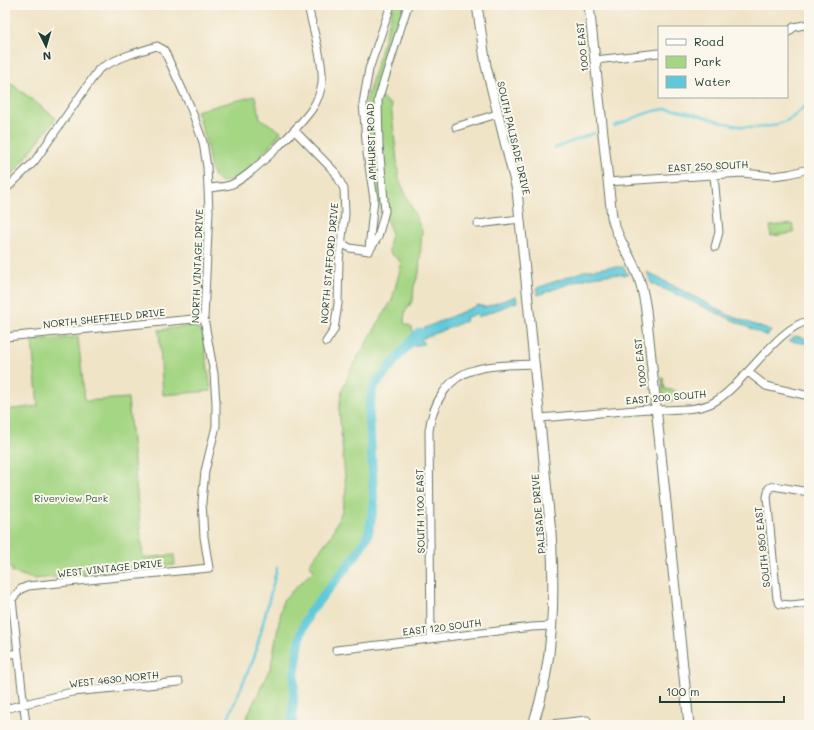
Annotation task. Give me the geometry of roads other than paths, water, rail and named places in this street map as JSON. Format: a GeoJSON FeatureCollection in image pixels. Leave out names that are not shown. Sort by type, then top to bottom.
{"type":"FeatureCollection","features":[{"type":"Feature","properties":{"kind":"street"},"geometry":{"type":"LineString","coordinates":[[209,188],[230,185],[243,178],[295,131],[313,107],[319,95],[322,83],[321,70],[308,5]]}},
{"type":"Feature","properties":{"kind":"street"},"geometry":{"type":"LineString","coordinates":[[341,243],[350,248],[369,251],[374,199],[367,153],[363,103],[369,69],[391,5]]}},
{"type":"Feature","properties":{"kind":"street","name":"AMHURST ROAD"},"geometry":{"type":"LineString","coordinates":[[369,251],[378,237],[385,211],[379,145],[378,100],[408,5]]}},
{"type":"Feature","properties":{"kind":"street","name":"SOUTH PALISADE DRIVE"},"geometry":{"type":"LineString","coordinates":[[477,5],[486,66],[517,190],[529,300]]}},
{"type":"Feature","properties":{"kind":"street","name":"1000 EAST"},"geometry":{"type":"LineString","coordinates":[[589,5],[614,224],[636,270],[642,290],[656,410],[688,725]]}},
{"type":"Feature","properties":{"kind":"street"},"geometry":{"type":"LineString","coordinates":[[788,32],[794,27],[809,24]]}},
{"type":"Feature","properties":{"kind":"street","name":"NORTH VINTAGE DRIVE"},"geometry":{"type":"LineString","coordinates":[[5,190],[34,162],[99,69],[116,60],[157,46],[164,50],[190,106],[203,142],[209,188],[204,318],[214,374],[216,403],[216,426],[205,471],[202,502],[204,537],[209,568]]}},
{"type":"Feature","properties":{"kind":"street"},"geometry":{"type":"LineString","coordinates":[[595,60],[658,53]]}},
{"type":"Feature","properties":{"kind":"street"},"geometry":{"type":"LineString","coordinates":[[456,127],[497,114]]}},
{"type":"Feature","properties":{"kind":"street","name":"NORTH STAFFORD DRIVE"},"geometry":{"type":"LineString","coordinates":[[295,131],[335,172],[344,189],[345,214],[341,243],[338,304],[334,330],[326,342]]}},
{"type":"Feature","properties":{"kind":"street","name":"EAST 250 SOUTH"},"geometry":{"type":"LineString","coordinates":[[608,182],[742,173],[773,176],[809,169]]}},
{"type":"Feature","properties":{"kind":"street"},"geometry":{"type":"LineString","coordinates":[[714,175],[719,232],[715,247]]}},
{"type":"Feature","properties":{"kind":"street"},"geometry":{"type":"LineString","coordinates":[[478,224],[520,219]]}},
{"type":"Feature","properties":{"kind":"street","name":"PALISADE DRIVE"},"geometry":{"type":"LineString","coordinates":[[529,300],[552,558],[551,626],[544,684],[533,725]]}},
{"type":"Feature","properties":{"kind":"street","name":"NORTH SHEFFIELD DRIVE"},"geometry":{"type":"LineString","coordinates":[[5,338],[204,318]]}},
{"type":"Feature","properties":{"kind":"street","name":"EAST 200 SOUTH"},"geometry":{"type":"LineString","coordinates":[[540,418],[704,406],[713,403],[748,372],[786,332],[798,324],[809,321]]}},
{"type":"Feature","properties":{"kind":"street","name":"SOUTH 1100 EAST"},"geometry":{"type":"LineString","coordinates":[[431,638],[429,431],[432,411],[440,395],[446,389],[461,376],[473,370],[535,364]]}},
{"type":"Feature","properties":{"kind":"street"},"geometry":{"type":"LineString","coordinates":[[748,372],[766,386],[809,396]]}},
{"type":"Feature","properties":{"kind":"street","name":"SOUTH 950 EAST"},"geometry":{"type":"LineString","coordinates":[[809,492],[778,486],[769,488],[767,497],[777,596],[780,604],[791,605],[809,603]]}},
{"type":"Feature","properties":{"kind":"street","name":"WEST VINTAGE DRIVE"},"geometry":{"type":"LineString","coordinates":[[18,653],[12,599],[16,593],[28,586],[209,568]]}},
{"type":"Feature","properties":{"kind":"street","name":"EAST 120 SOUTH"},"geometry":{"type":"LineString","coordinates":[[336,650],[532,626],[551,626]]}},
{"type":"Feature","properties":{"kind":"street"},"geometry":{"type":"LineString","coordinates":[[5,654],[18,653],[26,725]]}},
{"type":"Feature","properties":{"kind":"street","name":"WEST 4630 NORTH"},"geometry":{"type":"LineString","coordinates":[[5,709],[25,706],[72,692],[179,682]]}},
{"type":"Feature","properties":{"kind":"street"},"geometry":{"type":"LineString","coordinates":[[542,725],[587,720]]}},
{"type":"Feature","properties":{"kind":"water"},"geometry":{"type":"Polygon","coordinates":[[[608,267],[624,267],[628,275],[604,275],[593,277],[538,295],[537,288],[584,271],[608,267]]]}},
{"type":"Feature","properties":{"kind":"water"},"geometry":{"type":"Polygon","coordinates":[[[647,272],[731,316],[771,331],[767,336],[651,283],[647,272]]]}},
{"type":"Feature","properties":{"kind":"water"},"geometry":{"type":"Polygon","coordinates":[[[516,296],[517,302],[478,317],[476,314],[465,318],[466,321],[421,339],[424,344],[414,346],[413,335],[420,330],[478,305],[485,307],[516,296]]]}},
{"type":"Feature","properties":{"kind":"water"},"geometry":{"type":"Polygon","coordinates":[[[795,336],[809,339],[809,344],[789,341],[795,336]]]}},
{"type":"Feature","properties":{"kind":"waterway"},"geometry":{"type":"LineString","coordinates":[[614,126],[649,113],[669,109],[685,111],[728,124],[757,128],[772,126],[788,120],[797,114],[809,102]]}},
{"type":"Feature","properties":{"kind":"waterway"},"geometry":{"type":"LineString","coordinates":[[555,148],[594,133]]}},
{"type":"Feature","properties":{"kind":"waterway"},"geometry":{"type":"LineString","coordinates":[[292,725],[295,672],[301,633],[309,613],[354,558],[368,535],[374,504],[369,409],[373,387],[418,333],[421,332]]}},
{"type":"Feature","properties":{"kind":"waterway"},"geometry":{"type":"LineString","coordinates":[[225,725],[255,655],[277,568]]}},
{"type":"Feature","properties":{"kind":"park label","name":"Riverview Park"},"geometry":{"type":"Point","coordinates":[71,498]}}]}
